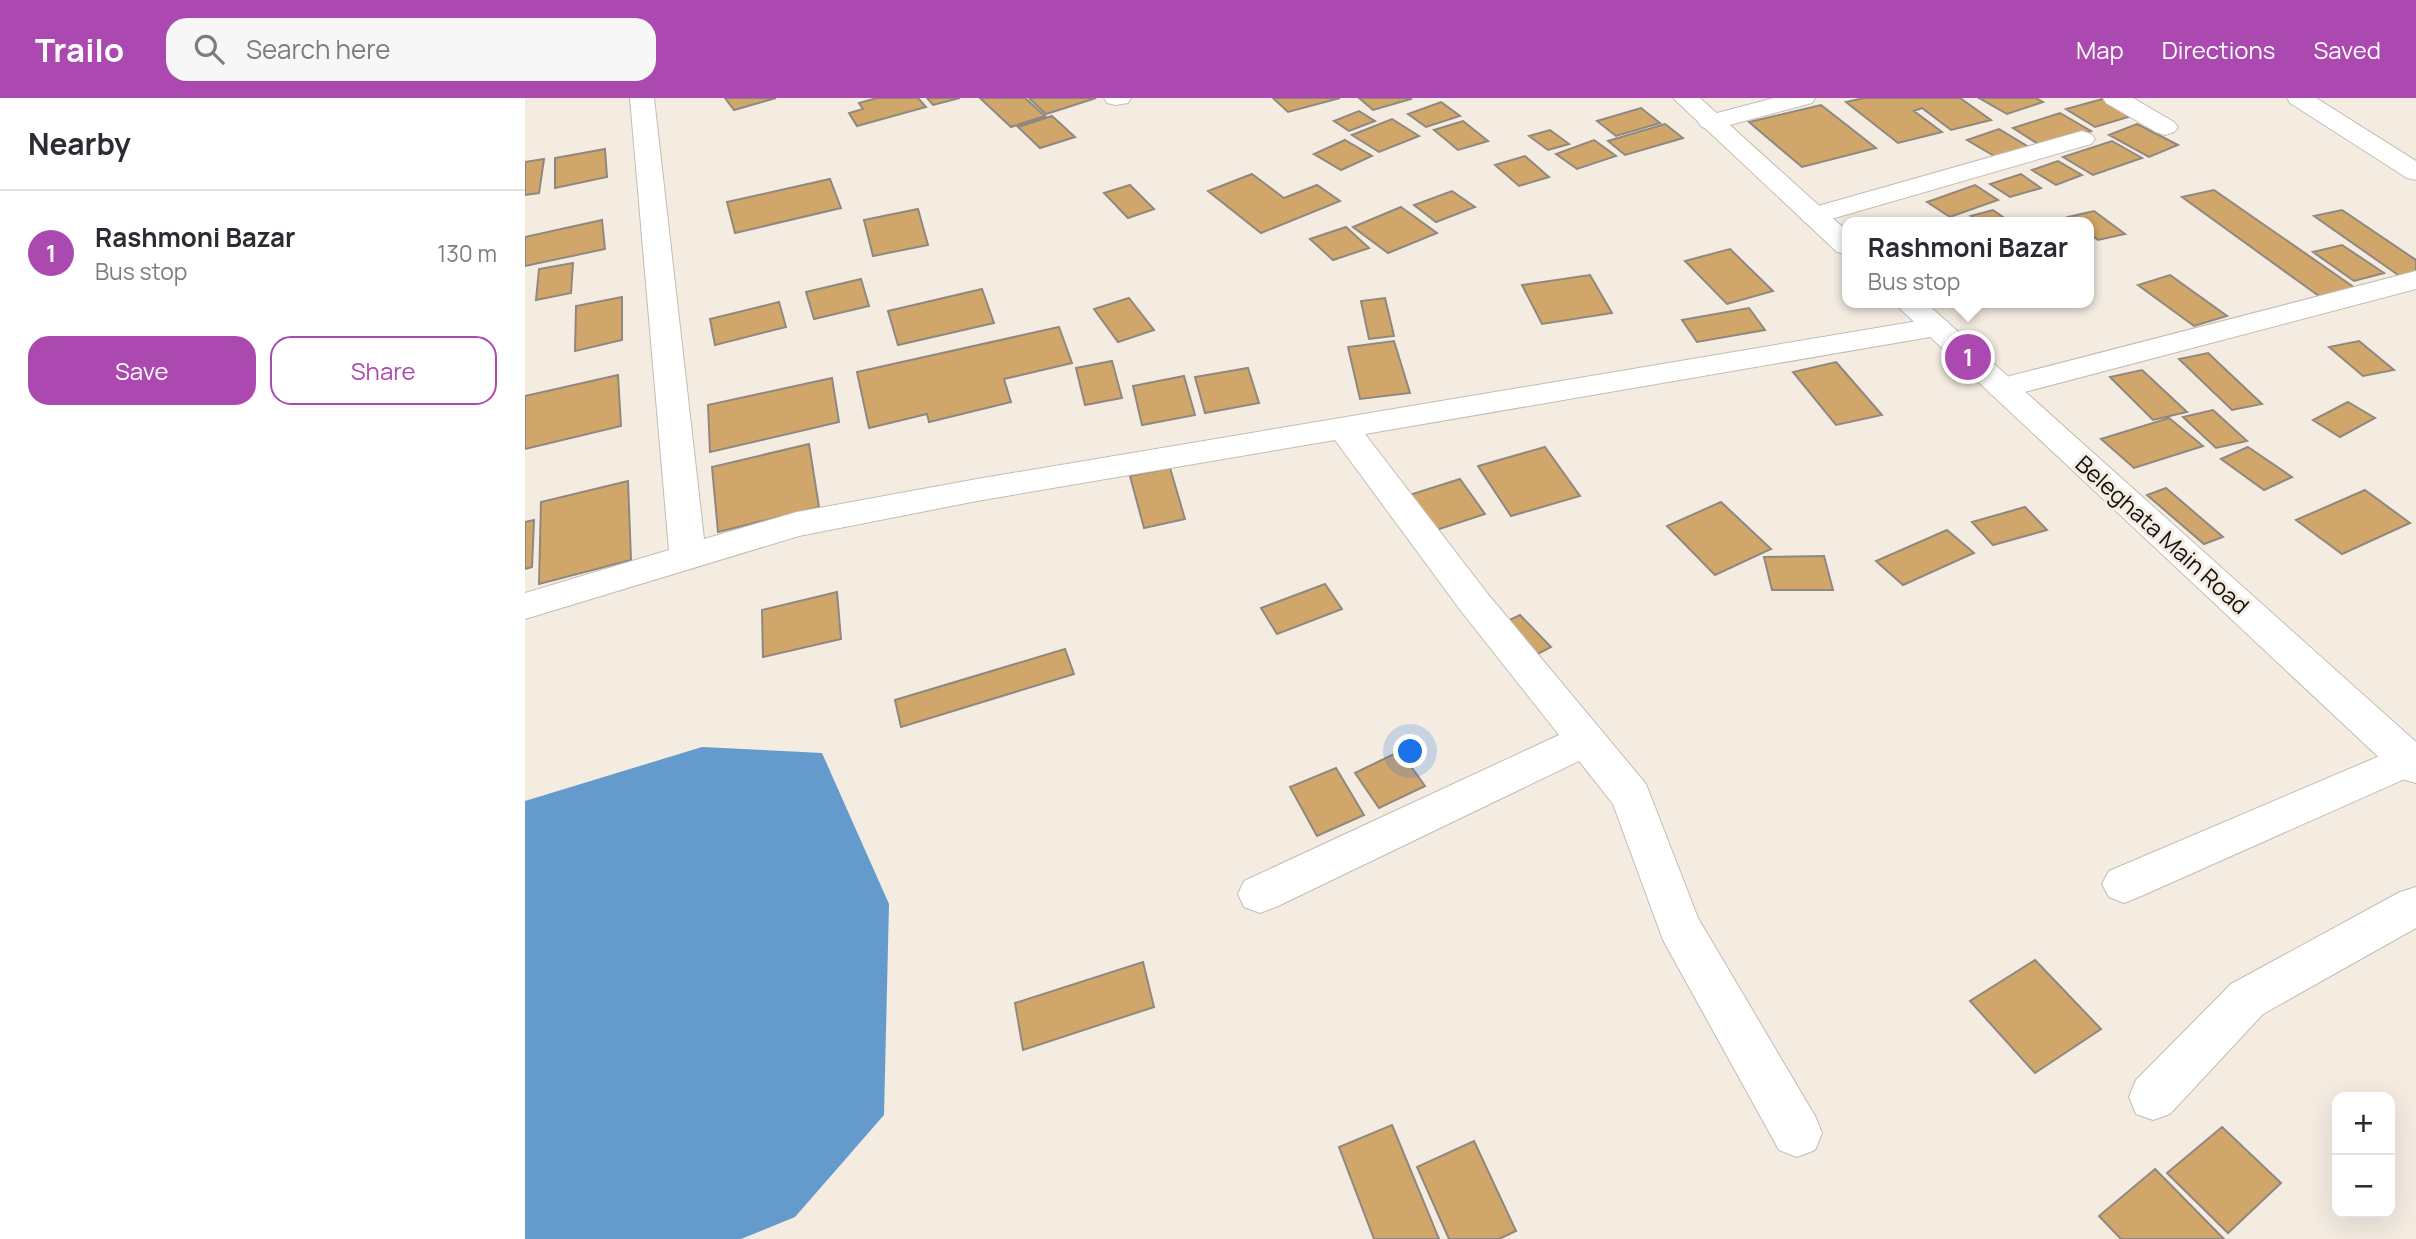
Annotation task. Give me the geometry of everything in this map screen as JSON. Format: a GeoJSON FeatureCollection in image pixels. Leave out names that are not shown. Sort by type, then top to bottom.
{"type":"FeatureCollection","features":[{"type":"Feature","properties":{"kind":"street"},"geometry":{"type":"LineString","coordinates":[[642,98],[688,557]]}},
{"type":"Feature","properties":{"kind":"street"},"geometry":{"type":"LineString","coordinates":[[1685,98],[1842,241]]}},
{"type":"Feature","properties":{"kind":"street"},"geometry":{"type":"LineString","coordinates":[[1711,122],[1803,98]]}},
{"type":"Feature","properties":{"kind":"street"},"geometry":{"type":"LineString","coordinates":[[2115,98],[2165,127]]}},
{"type":"Feature","properties":{"kind":"street"},"geometry":{"type":"LineString","coordinates":[[2299,98],[2416,172]]}},
{"type":"Feature","properties":{"kind":"street"},"geometry":{"type":"LineString","coordinates":[[1814,216],[2082,139]]}},
{"type":"Feature","properties":{"kind":"street"},"geometry":{"type":"LineString","coordinates":[[2002,388],[2416,280]]}},
{"type":"Feature","properties":{"kind":"street","name":"Beleghata Main Road"},"geometry":{"type":"LineString","coordinates":[[1915,308],[2412,764]]}},
{"type":"Feature","properties":{"kind":"street"},"geometry":{"type":"LineString","coordinates":[[525,606],[797,524],[977,490],[1936,327]]}},
{"type":"Feature","properties":{"kind":"street"},"geometry":{"type":"LineString","coordinates":[[1344,429],[1474,602],[1631,796],[1679,926],[1797,1133]]}},
{"type":"Feature","properties":{"kind":"street"},"geometry":{"type":"LineString","coordinates":[[1260,894],[1584,741]]}},
{"type":"Feature","properties":{"kind":"street"},"geometry":{"type":"LineString","coordinates":[[2124,884],[2412,764]]}},
{"type":"Feature","properties":{"kind":"street"},"geometry":{"type":"LineString","coordinates":[[2153,1097],[2247,999],[2416,906]]}},
{"type":"Feature","properties":{"kind":"water"},"geometry":{"type":"Polygon","coordinates":[[[702,747],[822,753],[889,904],[884,1115],[795,1217],[741,1239],[525,1239],[525,801],[702,747]]]}},
{"type":"Feature","properties":{"kind":"building"},"geometry":{"type":"Polygon","coordinates":[[[725,98],[776,98],[734,110],[725,98]]]}},
{"type":"Feature","properties":{"kind":"building"},"geometry":{"type":"Polygon","coordinates":[[[877,98],[918,98],[926,107],[857,126],[849,113],[863,109],[859,103],[877,98]]]}},
{"type":"Feature","properties":{"kind":"building"},"geometry":{"type":"Polygon","coordinates":[[[927,98],[960,98],[933,105],[927,98]]]}},
{"type":"Feature","properties":{"kind":"building"},"geometry":{"type":"Polygon","coordinates":[[[980,98],[1025,98],[1045,116],[1011,127],[980,98]]]}},
{"type":"Feature","properties":{"kind":"building"},"geometry":{"type":"Polygon","coordinates":[[[1029,98],[1096,98],[1046,114],[1029,98]]]}},
{"type":"Feature","properties":{"kind":"building"},"geometry":{"type":"Polygon","coordinates":[[[1273,98],[1340,98],[1288,112],[1273,98]]]}},
{"type":"Feature","properties":{"kind":"building"},"geometry":{"type":"Polygon","coordinates":[[[1359,98],[1410,98],[1411,99],[1373,110],[1359,98]]]}},
{"type":"Feature","properties":{"kind":"building"},"geometry":{"type":"Polygon","coordinates":[[[1864,98],[1960,98],[1991,120],[1951,130],[1922,108],[1914,111],[1942,132],[1898,143],[1846,102],[1864,98]]]}},
{"type":"Feature","properties":{"kind":"building"},"geometry":{"type":"Polygon","coordinates":[[[1979,98],[2036,98],[2043,102],[2007,114],[1979,98]]]}},
{"type":"Feature","properties":{"kind":"building"},"geometry":{"type":"Polygon","coordinates":[[[2106,98],[2135,115],[2095,127],[2066,109],[2106,98]]]}},
{"type":"Feature","properties":{"kind":"building"},"geometry":{"type":"Polygon","coordinates":[[[1441,102],[1460,116],[1426,127],[1408,114],[1441,102]]]}},
{"type":"Feature","properties":{"kind":"building"},"geometry":{"type":"Polygon","coordinates":[[[1821,105],[1876,148],[1802,167],[1749,122],[1821,105]]]}},
{"type":"Feature","properties":{"kind":"building"},"geometry":{"type":"Polygon","coordinates":[[[1641,108],[1660,123],[1616,136],[1597,121],[1641,108]]]}},
{"type":"Feature","properties":{"kind":"building"},"geometry":{"type":"Polygon","coordinates":[[[1359,111],[1375,121],[1349,131],[1334,121],[1359,111]]]}},
{"type":"Feature","properties":{"kind":"building"},"geometry":{"type":"Polygon","coordinates":[[[2060,113],[2091,131],[2043,147],[2013,128],[2060,113]]]}},
{"type":"Feature","properties":{"kind":"building"},"geometry":{"type":"Polygon","coordinates":[[[1052,116],[1075,137],[1040,148],[1018,127],[1052,116]]]}},
{"type":"Feature","properties":{"kind":"building"},"geometry":{"type":"Polygon","coordinates":[[[1392,119],[1419,136],[1379,152],[1352,135],[1392,119]]]}},
{"type":"Feature","properties":{"kind":"building"},"geometry":{"type":"Polygon","coordinates":[[[1463,121],[1488,141],[1458,150],[1434,130],[1463,121]]]}},
{"type":"Feature","properties":{"kind":"building"},"geometry":{"type":"Polygon","coordinates":[[[1665,124],[1683,138],[1625,155],[1608,141],[1665,124]]]}},
{"type":"Feature","properties":{"kind":"building"},"geometry":{"type":"Polygon","coordinates":[[[2137,124],[2178,145],[2149,157],[2109,135],[2137,124]]]}},
{"type":"Feature","properties":{"kind":"building"},"geometry":{"type":"Polygon","coordinates":[[[1999,129],[2032,149],[2001,160],[1967,140],[1999,129]]]}},
{"type":"Feature","properties":{"kind":"building"},"geometry":{"type":"Polygon","coordinates":[[[1550,130],[1569,144],[1548,150],[1529,136],[1550,130]]]}},
{"type":"Feature","properties":{"kind":"building"},"geometry":{"type":"Polygon","coordinates":[[[1345,140],[1372,156],[1341,170],[1314,154],[1345,140]]]}},
{"type":"Feature","properties":{"kind":"building"},"geometry":{"type":"Polygon","coordinates":[[[1594,140],[1616,156],[1577,169],[1556,154],[1594,140]]]}},
{"type":"Feature","properties":{"kind":"building"},"geometry":{"type":"Polygon","coordinates":[[[2112,141],[2142,158],[2093,175],[2063,157],[2112,141]]]}},
{"type":"Feature","properties":{"kind":"building"},"geometry":{"type":"Polygon","coordinates":[[[605,149],[607,177],[555,188],[555,158],[605,149]]]}},
{"type":"Feature","properties":{"kind":"building"},"geometry":{"type":"Polygon","coordinates":[[[1525,156],[1549,177],[1519,186],[1495,165],[1525,156]]]}},
{"type":"Feature","properties":{"kind":"building"},"geometry":{"type":"Polygon","coordinates":[[[544,159],[539,193],[525,195],[525,162],[544,159]]]}},
{"type":"Feature","properties":{"kind":"building"},"geometry":{"type":"Polygon","coordinates":[[[2058,161],[2082,175],[2056,185],[2032,170],[2058,161]]]}},
{"type":"Feature","properties":{"kind":"building"},"geometry":{"type":"Polygon","coordinates":[[[1252,174],[1284,198],[1317,185],[1340,201],[1261,233],[1208,191],[1252,174]]]}},
{"type":"Feature","properties":{"kind":"building"},"geometry":{"type":"Polygon","coordinates":[[[2021,174],[2041,188],[2010,197],[1990,184],[2021,174]]]}},
{"type":"Feature","properties":{"kind":"building"},"geometry":{"type":"Polygon","coordinates":[[[830,179],[841,208],[735,233],[727,202],[830,179]]]}},
{"type":"Feature","properties":{"kind":"building"},"geometry":{"type":"Polygon","coordinates":[[[1130,185],[1154,209],[1128,218],[1104,193],[1130,185]]]}},
{"type":"Feature","properties":{"kind":"building"},"geometry":{"type":"Polygon","coordinates":[[[1975,185],[1998,200],[1950,217],[1927,202],[1975,185]]]}},
{"type":"Feature","properties":{"kind":"building"},"geometry":{"type":"Polygon","coordinates":[[[2214,190],[2358,290],[2323,299],[2182,197],[2214,190]]]}},
{"type":"Feature","properties":{"kind":"building"},"geometry":{"type":"Polygon","coordinates":[[[1452,191],[1475,207],[1436,222],[1414,205],[1452,191]]]}},
{"type":"Feature","properties":{"kind":"building"},"geometry":{"type":"Polygon","coordinates":[[[1401,207],[1437,233],[1388,253],[1353,227],[1401,207]]]}},
{"type":"Feature","properties":{"kind":"building"},"geometry":{"type":"Polygon","coordinates":[[[918,209],[928,245],[873,256],[864,220],[918,209]]]}},
{"type":"Feature","properties":{"kind":"building"},"geometry":{"type":"Polygon","coordinates":[[[1993,210],[2003,217],[1972,217],[1993,210]]]}},
{"type":"Feature","properties":{"kind":"building"},"geometry":{"type":"Polygon","coordinates":[[[2342,210],[2416,260],[2416,273],[2401,277],[2314,216],[2342,210]]]}},
{"type":"Feature","properties":{"kind":"building"},"geometry":{"type":"Polygon","coordinates":[[[2094,211],[2125,234],[2098,240],[2094,237],[2094,217],[2068,217],[2094,211]]]}},
{"type":"Feature","properties":{"kind":"building"},"geometry":{"type":"Polygon","coordinates":[[[602,220],[605,249],[525,266],[525,237],[602,220]]]}},
{"type":"Feature","properties":{"kind":"building"},"geometry":{"type":"Polygon","coordinates":[[[1346,227],[1369,248],[1333,260],[1310,239],[1346,227]]]}},
{"type":"Feature","properties":{"kind":"building"},"geometry":{"type":"Polygon","coordinates":[[[2342,245],[2384,273],[2354,281],[2313,252],[2342,245]]]}},
{"type":"Feature","properties":{"kind":"building"},"geometry":{"type":"Polygon","coordinates":[[[1730,249],[1773,291],[1727,304],[1685,261],[1730,249]]]}},
{"type":"Feature","properties":{"kind":"building"},"geometry":{"type":"Polygon","coordinates":[[[573,263],[571,293],[536,300],[539,269],[573,263]]]}},
{"type":"Feature","properties":{"kind":"building"},"geometry":{"type":"Polygon","coordinates":[[[1590,275],[1612,313],[1542,324],[1522,285],[1590,275]]]}},
{"type":"Feature","properties":{"kind":"building"},"geometry":{"type":"Polygon","coordinates":[[[2170,275],[2227,316],[2194,326],[2138,285],[2170,275]]]}},
{"type":"Feature","properties":{"kind":"building"},"geometry":{"type":"Polygon","coordinates":[[[861,279],[869,306],[814,319],[806,292],[861,279]]]}},
{"type":"Feature","properties":{"kind":"building"},"geometry":{"type":"Polygon","coordinates":[[[982,289],[994,323],[898,345],[888,311],[982,289]]]}},
{"type":"Feature","properties":{"kind":"building"},"geometry":{"type":"Polygon","coordinates":[[[622,297],[622,340],[575,351],[576,306],[622,297]]]}},
{"type":"Feature","properties":{"kind":"building"},"geometry":{"type":"Polygon","coordinates":[[[1129,298],[1154,330],[1118,342],[1094,309],[1129,298]]]}},
{"type":"Feature","properties":{"kind":"building"},"geometry":{"type":"Polygon","coordinates":[[[1385,298],[1394,336],[1369,339],[1361,301],[1385,298]]]}},
{"type":"Feature","properties":{"kind":"building"},"geometry":{"type":"Polygon","coordinates":[[[779,302],[786,327],[715,345],[710,319],[779,302]]]}},
{"type":"Feature","properties":{"kind":"building"},"geometry":{"type":"Polygon","coordinates":[[[1749,308],[1765,330],[1697,342],[1682,320],[1749,308]]]}},
{"type":"Feature","properties":{"kind":"building"},"geometry":{"type":"Polygon","coordinates":[[[1059,327],[1072,363],[1004,379],[1011,402],[929,422],[927,414],[869,428],[857,372],[1059,327]]]}},
{"type":"Feature","properties":{"kind":"building"},"geometry":{"type":"Polygon","coordinates":[[[1394,341],[1410,393],[1360,399],[1348,347],[1394,341]]]}},
{"type":"Feature","properties":{"kind":"building"},"geometry":{"type":"Polygon","coordinates":[[[2359,341],[2394,370],[2363,376],[2329,347],[2359,341]]]}},
{"type":"Feature","properties":{"kind":"building"},"geometry":{"type":"Polygon","coordinates":[[[2208,353],[2262,404],[2232,410],[2179,359],[2208,353]]]}},
{"type":"Feature","properties":{"kind":"building"},"geometry":{"type":"Polygon","coordinates":[[[1112,361],[1122,398],[1085,405],[1076,368],[1112,361]]]}},
{"type":"Feature","properties":{"kind":"building"},"geometry":{"type":"Polygon","coordinates":[[[1836,362],[1882,415],[1836,425],[1793,372],[1836,362]]]}},
{"type":"Feature","properties":{"kind":"building"},"geometry":{"type":"Polygon","coordinates":[[[1248,368],[1259,403],[1205,413],[1195,377],[1248,368]]]}},
{"type":"Feature","properties":{"kind":"building"},"geometry":{"type":"Polygon","coordinates":[[[2142,370],[2187,412],[2153,420],[2110,377],[2142,370]]]}},
{"type":"Feature","properties":{"kind":"building"},"geometry":{"type":"Polygon","coordinates":[[[618,375],[621,426],[525,449],[525,396],[618,375]]]}},
{"type":"Feature","properties":{"kind":"building"},"geometry":{"type":"Polygon","coordinates":[[[1184,376],[1195,415],[1142,425],[1133,386],[1184,376]]]}},
{"type":"Feature","properties":{"kind":"building"},"geometry":{"type":"Polygon","coordinates":[[[832,378],[839,422],[710,452],[708,405],[832,378]]]}},
{"type":"Feature","properties":{"kind":"building"},"geometry":{"type":"Polygon","coordinates":[[[2348,402],[2375,418],[2340,437],[2313,420],[2348,402]]]}},
{"type":"Feature","properties":{"kind":"building"},"geometry":{"type":"Polygon","coordinates":[[[2213,410],[2247,441],[2216,448],[2183,417],[2213,410]]]}},
{"type":"Feature","properties":{"kind":"building"},"geometry":{"type":"Polygon","coordinates":[[[2169,418],[2203,446],[2134,468],[2101,439],[2169,418]]]}},
{"type":"Feature","properties":{"kind":"building"},"geometry":{"type":"Polygon","coordinates":[[[809,444],[819,507],[718,532],[712,467],[809,444]]]}},
{"type":"Feature","properties":{"kind":"building"},"geometry":{"type":"Polygon","coordinates":[[[1545,447],[1580,496],[1511,516],[1478,466],[1545,447]]]}},
{"type":"Feature","properties":{"kind":"building"},"geometry":{"type":"Polygon","coordinates":[[[2248,447],[2292,477],[2264,490],[2221,459],[2248,447]]]}},
{"type":"Feature","properties":{"kind":"building"},"geometry":{"type":"Polygon","coordinates":[[[1170,468],[1185,519],[1144,528],[1130,476],[1170,468]]]}},
{"type":"Feature","properties":{"kind":"building"},"geometry":{"type":"Polygon","coordinates":[[[1460,479],[1485,514],[1427,533],[1403,497],[1460,479]]]}},
{"type":"Feature","properties":{"kind":"building"},"geometry":{"type":"Polygon","coordinates":[[[628,481],[631,560],[539,584],[541,502],[628,481]]]}},
{"type":"Feature","properties":{"kind":"building"},"geometry":{"type":"Polygon","coordinates":[[[2166,488],[2223,537],[2204,544],[2147,495],[2166,488]]]}},
{"type":"Feature","properties":{"kind":"building"},"geometry":{"type":"Polygon","coordinates":[[[2365,490],[2410,523],[2342,554],[2296,520],[2365,490]]]}},
{"type":"Feature","properties":{"kind":"building"},"geometry":{"type":"Polygon","coordinates":[[[1721,502],[1771,549],[1715,575],[1667,526],[1721,502]]]}},
{"type":"Feature","properties":{"kind":"building"},"geometry":{"type":"Polygon","coordinates":[[[2025,507],[2047,530],[1993,545],[1972,522],[2025,507]]]}},
{"type":"Feature","properties":{"kind":"building"},"geometry":{"type":"Polygon","coordinates":[[[534,520],[532,567],[525,569],[525,522],[534,520]]]}},
{"type":"Feature","properties":{"kind":"building"},"geometry":{"type":"Polygon","coordinates":[[[1947,530],[1974,553],[1903,585],[1876,561],[1947,530]]]}},
{"type":"Feature","properties":{"kind":"building"},"geometry":{"type":"Polygon","coordinates":[[[1824,556],[1833,590],[1772,590],[1764,557],[1824,556]]]}},
{"type":"Feature","properties":{"kind":"building"},"geometry":{"type":"Polygon","coordinates":[[[1325,584],[1342,609],[1277,634],[1261,608],[1325,584]]]}},
{"type":"Feature","properties":{"kind":"building"},"geometry":{"type":"Polygon","coordinates":[[[837,592],[841,639],[763,657],[762,610],[837,592]]]}},
{"type":"Feature","properties":{"kind":"building"},"geometry":{"type":"Polygon","coordinates":[[[1520,615],[1551,647],[1528,659],[1497,626],[1520,615]]]}},
{"type":"Feature","properties":{"kind":"building"},"geometry":{"type":"Polygon","coordinates":[[[1065,649],[1074,674],[901,727],[895,700],[1065,649]]]}},
{"type":"Feature","properties":{"kind":"building"},"geometry":{"type":"Polygon","coordinates":[[[1400,751],[1425,786],[1379,808],[1355,773],[1400,751]]]}},
{"type":"Feature","properties":{"kind":"building"},"geometry":{"type":"Polygon","coordinates":[[[1336,768],[1364,815],[1317,836],[1290,787],[1336,768]]]}},
{"type":"Feature","properties":{"kind":"building"},"geometry":{"type":"Polygon","coordinates":[[[2035,960],[2101,1029],[2035,1073],[1970,1001],[2035,960]]]}},
{"type":"Feature","properties":{"kind":"building"},"geometry":{"type":"Polygon","coordinates":[[[1143,962],[1154,1007],[1023,1050],[1015,1003],[1143,962]]]}},
{"type":"Feature","properties":{"kind":"building"},"geometry":{"type":"Polygon","coordinates":[[[1392,1125],[1439,1239],[1374,1239],[1339,1147],[1392,1125]]]}},
{"type":"Feature","properties":{"kind":"building"},"geometry":{"type":"Polygon","coordinates":[[[2222,1127],[2281,1183],[2228,1233],[2167,1173],[2222,1127]]]}},
{"type":"Feature","properties":{"kind":"building"},"geometry":{"type":"Polygon","coordinates":[[[1474,1141],[1516,1231],[1499,1239],[1449,1239],[1417,1167],[1474,1141]]]}},
{"type":"Feature","properties":{"kind":"building"},"geometry":{"type":"Polygon","coordinates":[[[2155,1169],[2224,1239],[2121,1239],[2099,1216],[2155,1169]]]}},
{"type":"Feature","properties":{"kind":"place","name":"Rashmoni Bazar"},"geometry":{"type":"Point","coordinates":[1968,357]}}]}
